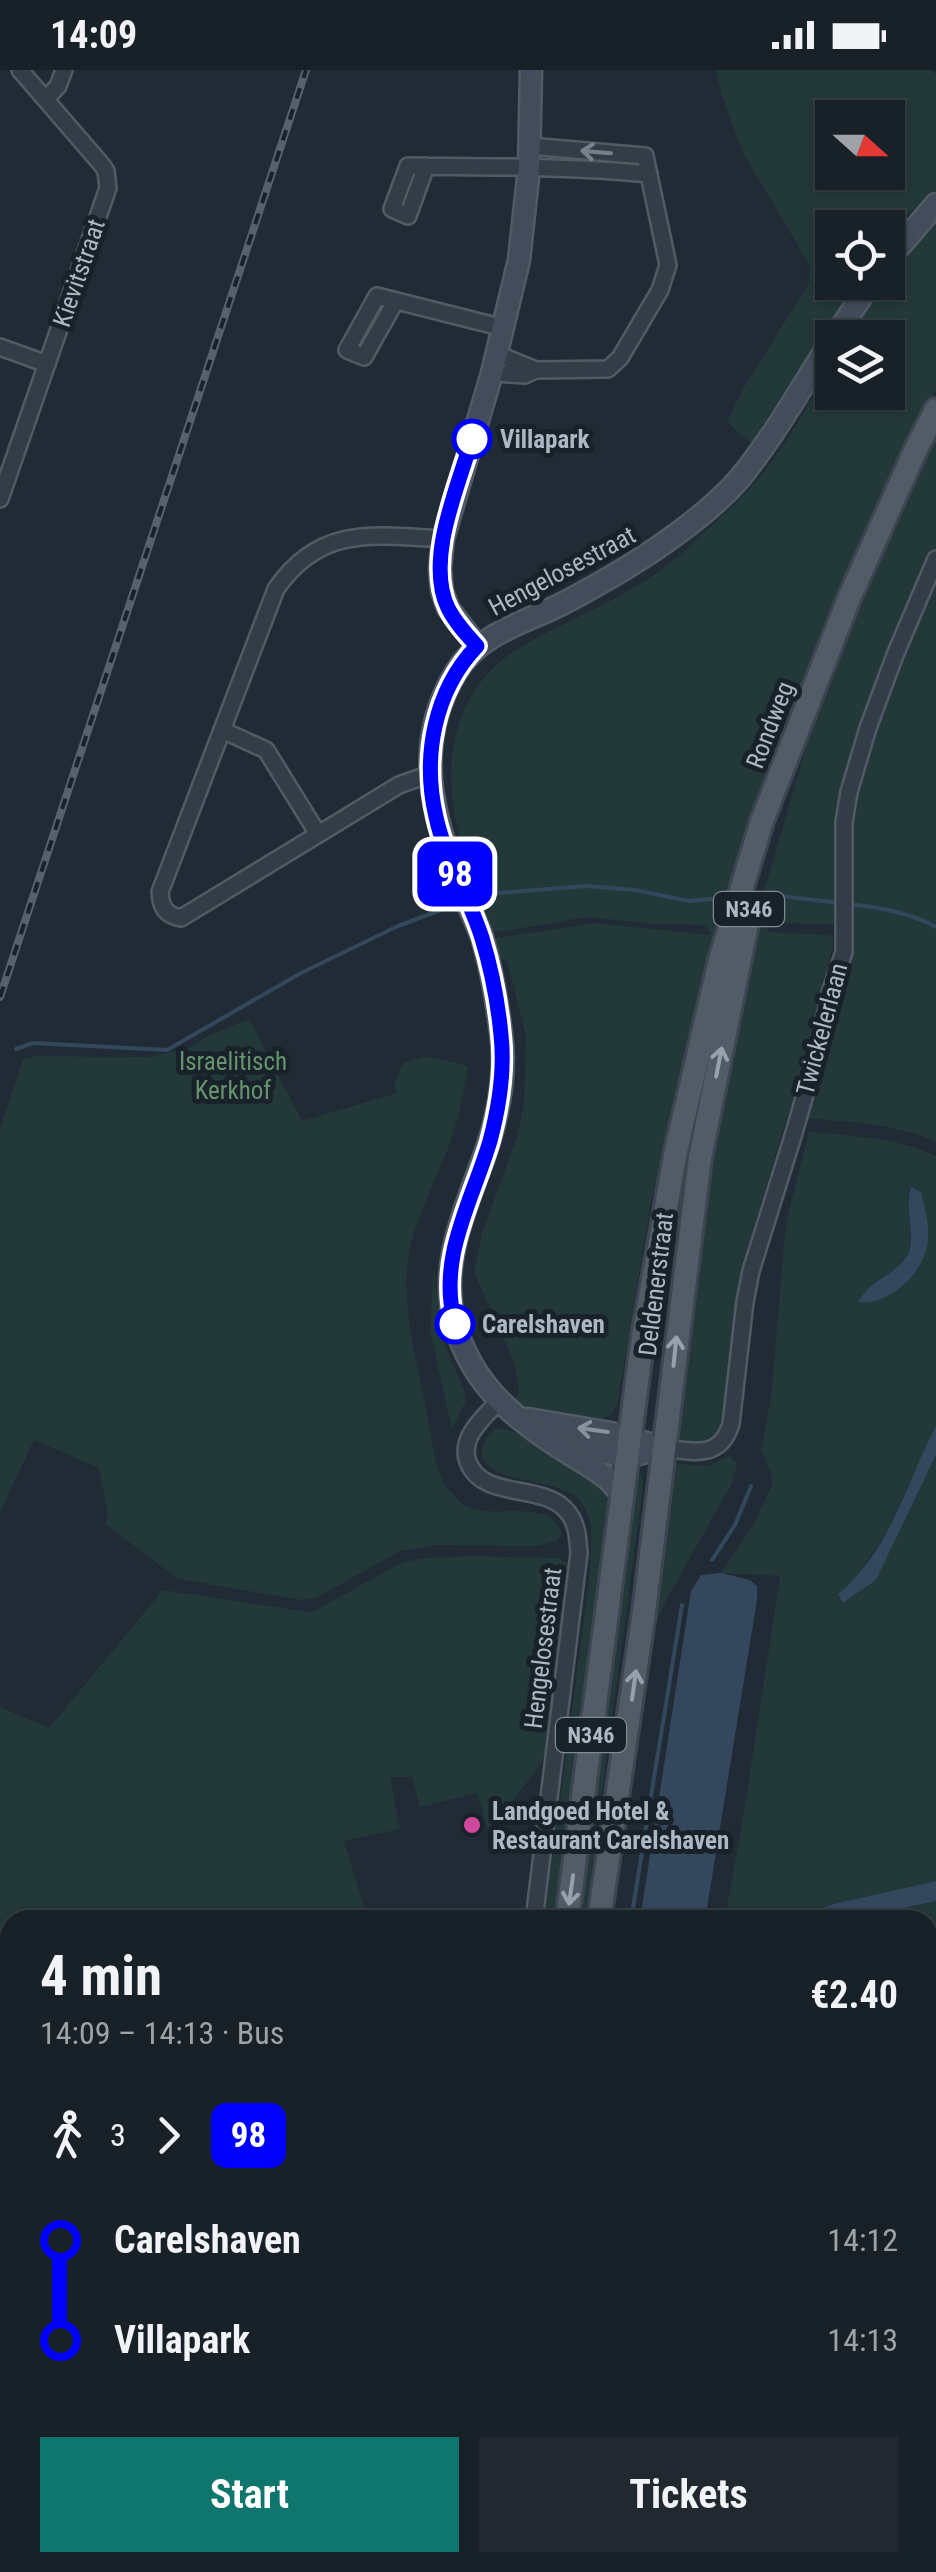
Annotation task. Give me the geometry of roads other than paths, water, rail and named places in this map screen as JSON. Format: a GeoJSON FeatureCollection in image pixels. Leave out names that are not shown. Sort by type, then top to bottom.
{"type":"FeatureCollection","features":[{"type":"Feature","properties":{"kind":"main road","name":"Rondweg"},"geometry":{"type":"LineString","coordinates":[[693,1074],[720,960],[762,821],[876,535],[936,410]]}},
{"type":"Feature","properties":{"kind":"main road","name":"Deldenerstraat"},"geometry":{"type":"LineString","coordinates":[[602,1910],[700,1158],[748,916],[822,666]]}},
{"type":"Feature","properties":{"kind":"main road","name":"Deldenerstraat"},"geometry":{"type":"LineString","coordinates":[[567,1910],[643,1336],[693,1074]]}},
{"type":"Feature","properties":{"kind":"street","name":"Kievitstraat"},"geometry":{"type":"LineString","coordinates":[[0,498],[108,180],[102,165],[20,70]]}},
{"type":"Feature","properties":{"kind":"street"},"geometry":{"type":"LineString","coordinates":[[46,99],[58,86],[64,70]]}},
{"type":"Feature","properties":{"kind":"street"},"geometry":{"type":"LineString","coordinates":[[477,646],[448,608],[440,569],[443,540],[495,363],[521,249],[529,168],[531,70]]}},
{"type":"Feature","properties":{"kind":"street"},"geometry":{"type":"LineString","coordinates":[[495,363],[536,370],[608,369],[620,358],[660,290],[668,265],[645,156],[529,146]]}},
{"type":"Feature","properties":{"kind":"street"},"geometry":{"type":"LineString","coordinates":[[426,166],[649,174]]}},
{"type":"Feature","properties":{"kind":"street"},"geometry":{"type":"LineString","coordinates":[[905,240],[936,204]]}},
{"type":"Feature","properties":{"kind":"street"},"geometry":{"type":"LineString","coordinates":[[395,302],[504,328]]}},
{"type":"Feature","properties":{"kind":"street"},"geometry":{"type":"LineString","coordinates":[[0,347],[47,364]]}},
{"type":"Feature","properties":{"kind":"street","name":"Hengelosestraat"},"geometry":{"type":"LineString","coordinates":[[623,1496],[608,1480],[498,1402],[478,1378],[462,1348],[453,1318],[449,1285],[457,1232],[490,1141],[498,1105],[502,1036],[482,937],[436,819],[430,774],[434,734],[441,703],[455,674],[477,646],[607,580],[701,515],[750,463],[815,366]]}},
{"type":"Feature","properties":{"kind":"street"},"geometry":{"type":"LineString","coordinates":[[430,774],[399,785],[182,918],[165,912],[160,904],[160,892],[276,589],[288,572],[310,553],[337,541],[370,534],[443,540]]}},
{"type":"Feature","properties":{"kind":"street","name":"Twickelerlaan"},"geometry":{"type":"LineString","coordinates":[[664,1448],[707,1451],[724,1442],[731,1424],[751,1271],[844,952],[844,822],[849,792],[895,655],[936,560]]}},
{"type":"Feature","properties":{"kind":"street"},"geometry":{"type":"LineString","coordinates":[[222,730],[266,750],[318,834]]}},
{"type":"Feature","properties":{"kind":"street","name":"Hengelosestraat"},"geometry":{"type":"LineString","coordinates":[[498,1402],[470,1436],[465,1453],[472,1470],[487,1482],[543,1495],[563,1507],[574,1522],[580,1553],[535,1910]]}},
{"type":"Feature","properties":{"kind":"street","name":"Hengelosestraat"},"geometry":{"type":"LineString","coordinates":[[521,1418],[629,1447]]}},
{"type":"Feature","properties":{"kind":"street","name":"Hengelosestraat"},"geometry":{"type":"LineString","coordinates":[[553,1442],[629,1447]]}},
{"type":"Feature","properties":{"kind":"street"},"geometry":{"type":"LineString","coordinates":[[629,1447],[664,1448]]}},
{"type":"Feature","properties":{"kind":"water"},"geometry":{"type":"Polygon","coordinates":[[[911,1187],[921,1192],[927,1222],[928,1240],[920,1264],[894,1293],[858,1302],[909,1251],[911,1187]]]}},
{"type":"Feature","properties":{"kind":"water"},"geometry":{"type":"Polygon","coordinates":[[[936,1426],[936,1455],[876,1580],[843,1603],[838,1594],[856,1577],[884,1538],[936,1426]]]}},
{"type":"Feature","properties":{"kind":"water"},"geometry":{"type":"Polygon","coordinates":[[[721,1573],[750,1580],[757,1586],[707,1910],[642,1910],[691,1591],[701,1575],[721,1573]]]}},
{"type":"Feature","properties":{"kind":"water"},"geometry":{"type":"Polygon","coordinates":[[[936,1881],[936,1901],[894,1910],[818,1910],[936,1881]]]}},
{"type":"Feature","properties":{"kind":"waterway"},"geometry":{"type":"LineString","coordinates":[[474,899],[499,893],[586,886],[635,890],[689,901],[732,897]]}},
{"type":"Feature","properties":{"kind":"waterway"},"geometry":{"type":"LineString","coordinates":[[746,897],[781,896],[840,903]]}},
{"type":"Feature","properties":{"kind":"waterway"},"geometry":{"type":"LineString","coordinates":[[16,1049],[33,1043],[167,1050],[301,973],[398,926],[460,903]]}},
{"type":"Feature","properties":{"kind":"waterway"},"geometry":{"type":"LineString","coordinates":[[847,904],[893,911],[936,927]]}},
{"type":"Feature","properties":{"kind":"waterway"},"geometry":{"type":"LineString","coordinates":[[712,1560],[735,1525],[751,1486]]}},
{"type":"Feature","properties":{"kind":"waterway"},"geometry":{"type":"LineString","coordinates":[[633,1910],[682,1605]]}},
{"type":"Feature","properties":{"kind":"railway"},"geometry":{"type":"LineString","coordinates":[[0,997],[306,70]]}},
{"type":"Feature","properties":{"kind":"place","name":"Villapark"},"geometry":{"type":"Point","coordinates":[472,439]}},
{"type":"Feature","properties":{"kind":"place","name":"Carelshaven"},"geometry":{"type":"Point","coordinates":[455,1324]}},
{"type":"Feature","properties":{"kind":"place","name":"Landgoed Hotel & Restaurant Carelshaven"},"geometry":{"type":"Point","coordinates":[472,1825]}},
{"type":"Feature","properties":{"kind":"park label","name":"Israelitisch Kerkhof"},"geometry":{"type":"Point","coordinates":[233,1076]}}]}
